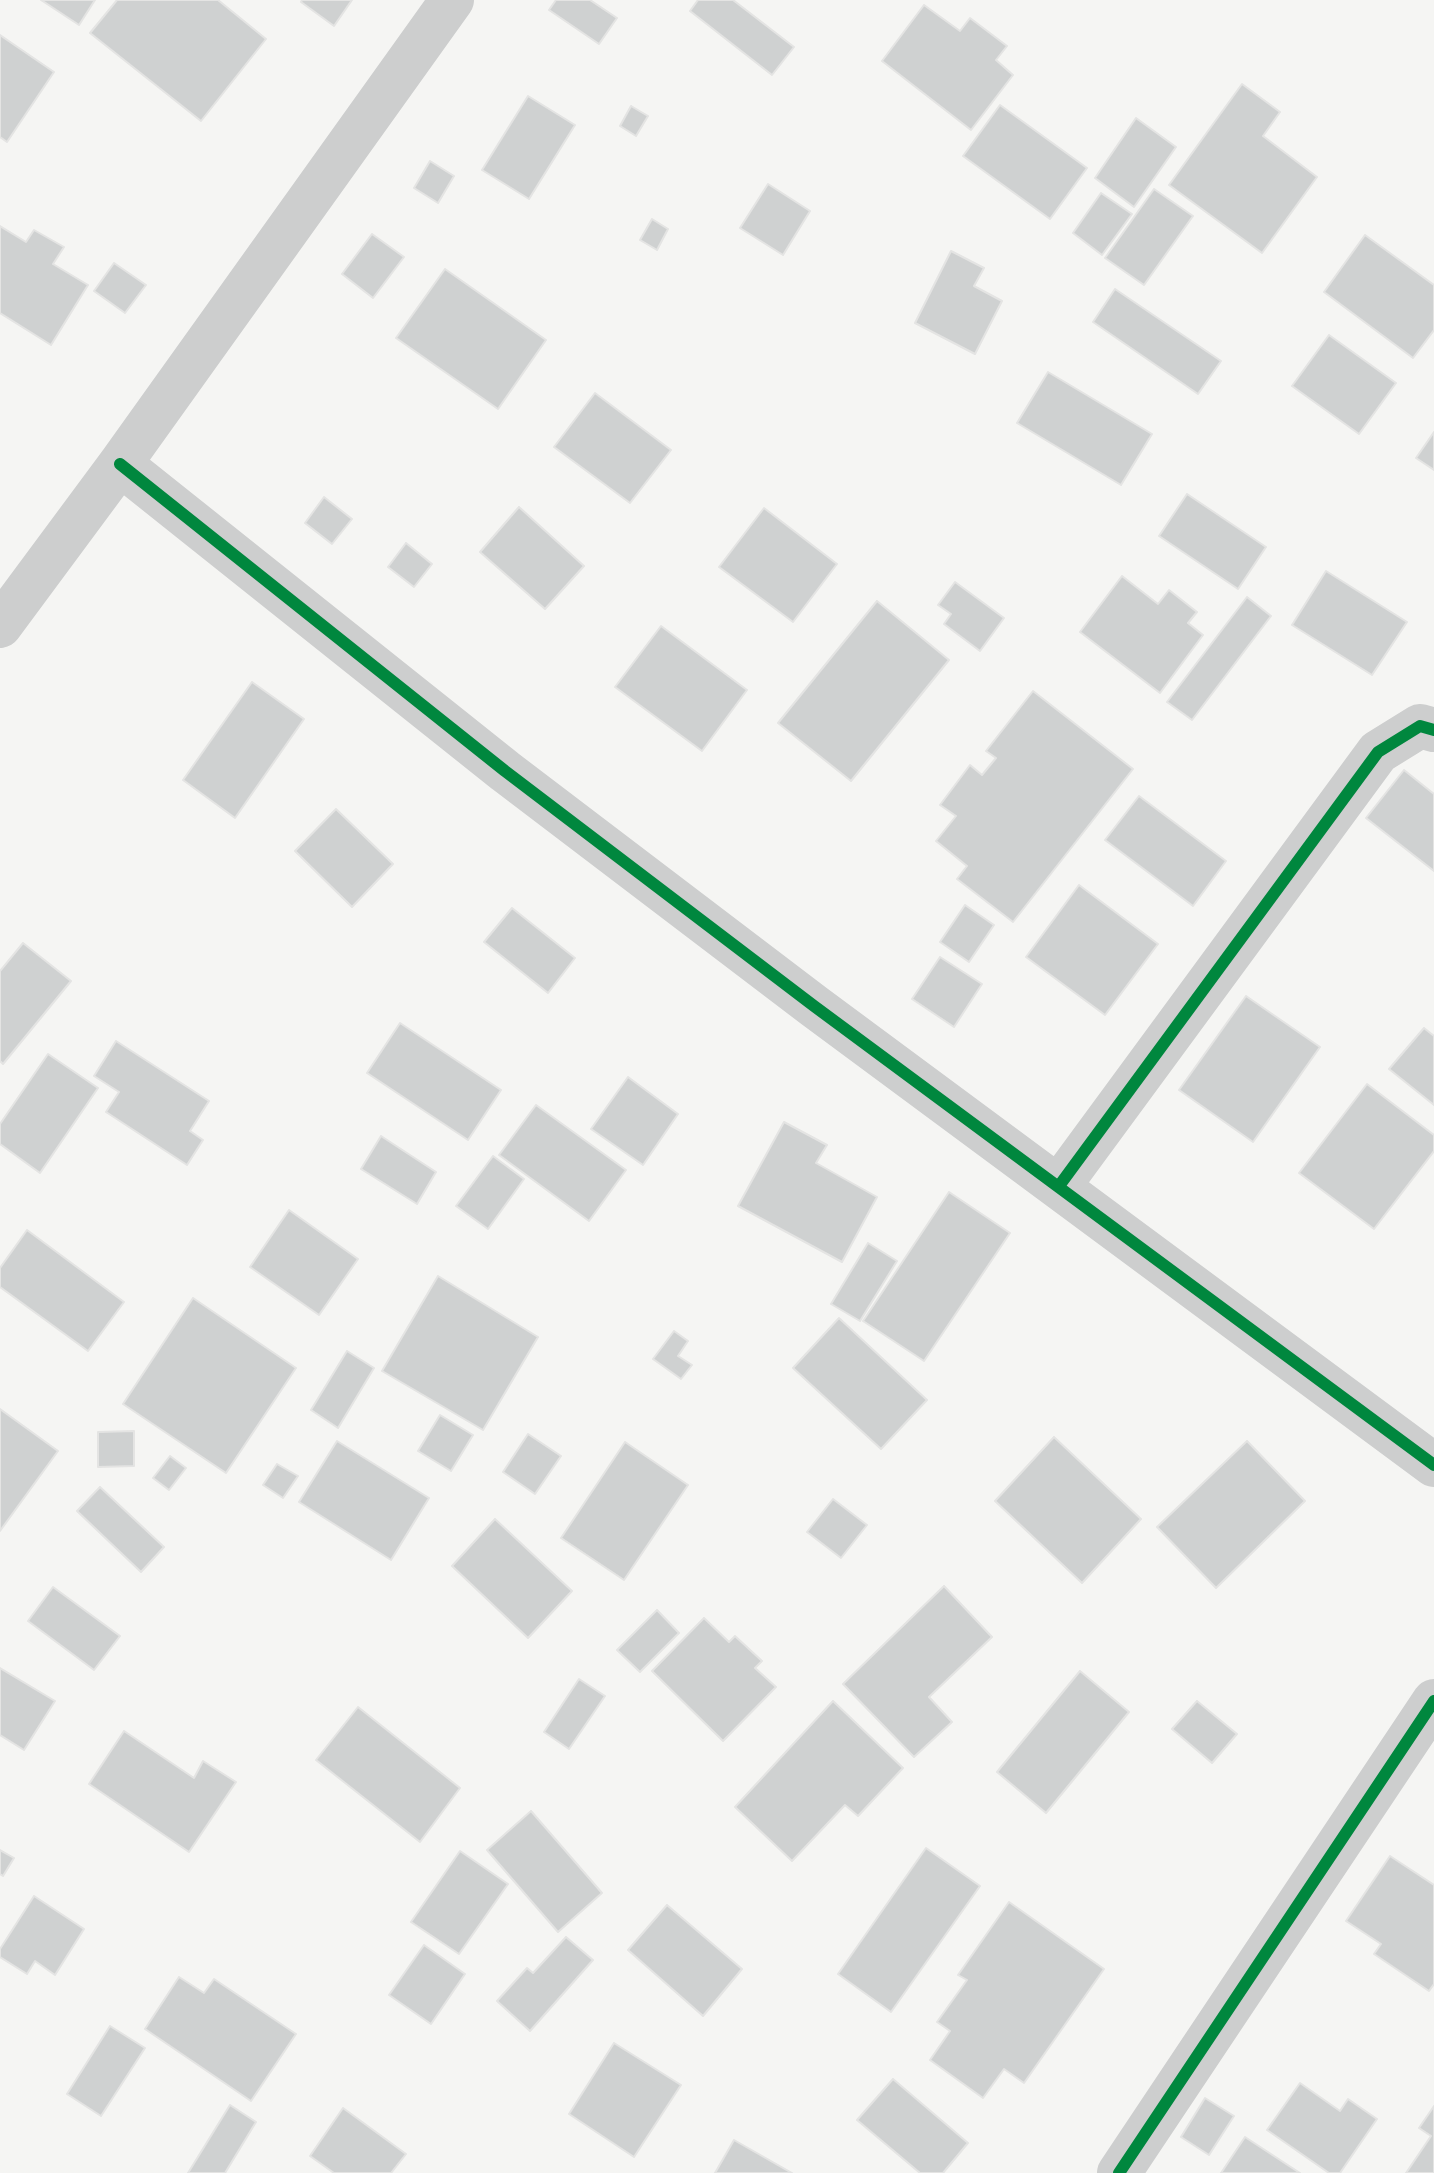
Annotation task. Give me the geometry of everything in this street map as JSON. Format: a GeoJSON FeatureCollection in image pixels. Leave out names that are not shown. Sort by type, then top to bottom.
{"type":"FeatureCollection","features":[{"type":"Feature","properties":{"kind":"street"},"geometry":{"type":"LineString","coordinates":[[0,626],[120,464],[452,0]]}},
{"type":"Feature","properties":{"kind":"street"},"geometry":{"type":"LineString","coordinates":[[120,464],[534,793],[814,1006],[1434,1465]]}},
{"type":"Feature","properties":{"kind":"street"},"geometry":{"type":"LineString","coordinates":[[1059,1186],[1378,752],[1420,726],[1434,730]]}},
{"type":"Feature","properties":{"kind":"street"},"geometry":{"type":"LineString","coordinates":[[1119,2173],[1434,1701]]}},
{"type":"Feature","properties":{"kind":"building"},"geometry":{"type":"Polygon","coordinates":[[[41,0],[95,0],[79,25],[41,0]]]}},
{"type":"Feature","properties":{"kind":"building"},"geometry":{"type":"Polygon","coordinates":[[[117,0],[218,0],[266,39],[201,121],[90,33],[117,0]]]}},
{"type":"Feature","properties":{"kind":"building"},"geometry":{"type":"Polygon","coordinates":[[[302,0],[352,0],[334,26],[302,0]]]}},
{"type":"Feature","properties":{"kind":"building"},"geometry":{"type":"Polygon","coordinates":[[[556,0],[590,0],[617,18],[599,44],[549,10],[556,0]]]}},
{"type":"Feature","properties":{"kind":"building"},"geometry":{"type":"Polygon","coordinates":[[[698,0],[733,0],[794,47],[772,75],[690,11],[698,0]]]}},
{"type":"Feature","properties":{"kind":"building"},"geometry":{"type":"Polygon","coordinates":[[[924,5],[960,31],[970,18],[1007,46],[996,60],[1013,75],[971,130],[882,61],[924,5]]]}},
{"type":"Feature","properties":{"kind":"building"},"geometry":{"type":"Polygon","coordinates":[[[0,35],[54,72],[7,142],[0,137],[0,35]]]}},
{"type":"Feature","properties":{"kind":"building"},"geometry":{"type":"Polygon","coordinates":[[[1242,84],[1280,112],[1263,136],[1317,177],[1262,253],[1169,185],[1242,84]]]}},
{"type":"Feature","properties":{"kind":"building"},"geometry":{"type":"Polygon","coordinates":[[[528,96],[575,125],[529,199],[482,170],[528,96]]]}},
{"type":"Feature","properties":{"kind":"building"},"geometry":{"type":"Polygon","coordinates":[[[1000,105],[1087,168],[1050,219],[963,156],[1000,105]]]}},
{"type":"Feature","properties":{"kind":"building"},"geometry":{"type":"Polygon","coordinates":[[[631,106],[648,116],[636,136],[620,126],[631,106]]]}},
{"type":"Feature","properties":{"kind":"building"},"geometry":{"type":"Polygon","coordinates":[[[1136,118],[1176,147],[1134,207],[1095,178],[1136,118]]]}},
{"type":"Feature","properties":{"kind":"building"},"geometry":{"type":"Polygon","coordinates":[[[430,161],[454,176],[438,203],[414,188],[430,161]]]}},
{"type":"Feature","properties":{"kind":"building"},"geometry":{"type":"Polygon","coordinates":[[[768,184],[810,211],[783,255],[740,228],[768,184]]]}},
{"type":"Feature","properties":{"kind":"building"},"geometry":{"type":"Polygon","coordinates":[[[1154,189],[1193,216],[1144,285],[1105,258],[1154,189]]]}},
{"type":"Feature","properties":{"kind":"building"},"geometry":{"type":"Polygon","coordinates":[[[1101,193],[1132,214],[1102,255],[1073,233],[1101,193]]]}},
{"type":"Feature","properties":{"kind":"building"},"geometry":{"type":"Polygon","coordinates":[[[652,219],[668,229],[657,250],[640,240],[652,219]]]}},
{"type":"Feature","properties":{"kind":"building"},"geometry":{"type":"Polygon","coordinates":[[[0,226],[26,242],[34,230],[64,247],[53,264],[88,285],[51,345],[0,313],[0,226]]]}},
{"type":"Feature","properties":{"kind":"building"},"geometry":{"type":"Polygon","coordinates":[[[372,234],[404,257],[373,298],[342,274],[372,234]]]}},
{"type":"Feature","properties":{"kind":"building"},"geometry":{"type":"Polygon","coordinates":[[[1365,235],[1434,285],[1434,330],[1413,358],[1324,292],[1365,235]]]}},
{"type":"Feature","properties":{"kind":"building"},"geometry":{"type":"Polygon","coordinates":[[[951,251],[984,268],[974,286],[1002,301],[975,354],[915,323],[951,251]]]}},
{"type":"Feature","properties":{"kind":"building"},"geometry":{"type":"Polygon","coordinates":[[[114,263],[146,285],[125,313],[94,291],[114,263]]]}},
{"type":"Feature","properties":{"kind":"building"},"geometry":{"type":"Polygon","coordinates":[[[445,269],[546,340],[498,409],[396,338],[445,269]]]}},
{"type":"Feature","properties":{"kind":"building"},"geometry":{"type":"Polygon","coordinates":[[[1115,289],[1221,361],[1198,394],[1093,322],[1115,289]]]}},
{"type":"Feature","properties":{"kind":"building"},"geometry":{"type":"Polygon","coordinates":[[[1329,335],[1396,383],[1359,434],[1292,386],[1329,335]]]}},
{"type":"Feature","properties":{"kind":"building"},"geometry":{"type":"Polygon","coordinates":[[[1048,372],[1152,434],[1121,485],[1017,423],[1048,372]]]}},
{"type":"Feature","properties":{"kind":"building"},"geometry":{"type":"Polygon","coordinates":[[[595,393],[671,450],[630,503],[554,447],[595,393]]]}},
{"type":"Feature","properties":{"kind":"building"},"geometry":{"type":"Polygon","coordinates":[[[1434,432],[1434,470],[1416,458],[1434,432]]]}},
{"type":"Feature","properties":{"kind":"building"},"geometry":{"type":"Polygon","coordinates":[[[1187,494],[1266,547],[1238,589],[1159,536],[1187,494]]]}},
{"type":"Feature","properties":{"kind":"building"},"geometry":{"type":"Polygon","coordinates":[[[324,497],[352,519],[332,544],[305,523],[324,497]]]}},
{"type":"Feature","properties":{"kind":"building"},"geometry":{"type":"Polygon","coordinates":[[[519,507],[584,566],[545,609],[480,552],[519,507]]]}},
{"type":"Feature","properties":{"kind":"building"},"geometry":{"type":"Polygon","coordinates":[[[764,508],[837,564],[793,622],[719,567],[764,508]]]}},
{"type":"Feature","properties":{"kind":"building"},"geometry":{"type":"Polygon","coordinates":[[[406,543],[432,564],[414,587],[388,567],[406,543]]]}},
{"type":"Feature","properties":{"kind":"building"},"geometry":{"type":"Polygon","coordinates":[[[1326,571],[1407,622],[1372,675],[1292,625],[1326,571]]]}},
{"type":"Feature","properties":{"kind":"building"},"geometry":{"type":"Polygon","coordinates":[[[1122,576],[1158,604],[1169,590],[1197,612],[1188,623],[1203,635],[1160,693],[1080,632],[1122,576]]]}},
{"type":"Feature","properties":{"kind":"building"},"geometry":{"type":"Polygon","coordinates":[[[955,582],[1004,618],[980,651],[944,624],[951,614],[938,605],[955,582]]]}},
{"type":"Feature","properties":{"kind":"building"},"geometry":{"type":"Polygon","coordinates":[[[1247,597],[1271,616],[1192,720],[1167,702],[1247,597]]]}},
{"type":"Feature","properties":{"kind":"building"},"geometry":{"type":"Polygon","coordinates":[[[877,601],[949,660],[851,781],[778,723],[877,601]]]}},
{"type":"Feature","properties":{"kind":"building"},"geometry":{"type":"Polygon","coordinates":[[[661,626],[747,690],[702,751],[615,687],[661,626]]]}},
{"type":"Feature","properties":{"kind":"building"},"geometry":{"type":"Polygon","coordinates":[[[252,682],[304,719],[235,818],[183,780],[252,682]]]}},
{"type":"Feature","properties":{"kind":"building"},"geometry":{"type":"Polygon","coordinates":[[[1033,691],[1133,769],[1013,922],[957,879],[967,866],[936,841],[956,816],[940,805],[970,765],[982,775],[996,758],[986,751],[1033,691]]]}},
{"type":"Feature","properties":{"kind":"building"},"geometry":{"type":"Polygon","coordinates":[[[1404,770],[1434,794],[1434,871],[1366,818],[1404,770]]]}},
{"type":"Feature","properties":{"kind":"building"},"geometry":{"type":"Polygon","coordinates":[[[1139,796],[1226,861],[1193,906],[1105,840],[1139,796]]]}},
{"type":"Feature","properties":{"kind":"building"},"geometry":{"type":"Polygon","coordinates":[[[336,809],[393,864],[352,907],[295,851],[336,809]]]}},
{"type":"Feature","properties":{"kind":"building"},"geometry":{"type":"Polygon","coordinates":[[[1079,885],[1158,944],[1105,1015],[1026,957],[1079,885]]]}},
{"type":"Feature","properties":{"kind":"building"},"geometry":{"type":"Polygon","coordinates":[[[965,905],[994,925],[969,962],[940,942],[965,905]]]}},
{"type":"Feature","properties":{"kind":"building"},"geometry":{"type":"Polygon","coordinates":[[[512,908],[575,958],[548,993],[484,942],[512,908]]]}},
{"type":"Feature","properties":{"kind":"building"},"geometry":{"type":"Polygon","coordinates":[[[23,943],[71,981],[3,1064],[0,1061],[0,971],[23,943]]]}},
{"type":"Feature","properties":{"kind":"building"},"geometry":{"type":"Polygon","coordinates":[[[940,957],[982,984],[954,1027],[912,999],[940,957]]]}},
{"type":"Feature","properties":{"kind":"building"},"geometry":{"type":"Polygon","coordinates":[[[1246,996],[1320,1047],[1253,1142],[1179,1090],[1246,996]]]}},
{"type":"Feature","properties":{"kind":"building"},"geometry":{"type":"Polygon","coordinates":[[[400,1023],[501,1090],[468,1140],[367,1073],[400,1023]]]}},
{"type":"Feature","properties":{"kind":"building"},"geometry":{"type":"Polygon","coordinates":[[[1424,1028],[1434,1036],[1434,1105],[1389,1069],[1424,1028]]]}},
{"type":"Feature","properties":{"kind":"building"},"geometry":{"type":"Polygon","coordinates":[[[116,1041],[209,1101],[190,1131],[203,1140],[187,1165],[106,1112],[119,1092],[94,1076],[116,1041]]]}},
{"type":"Feature","properties":{"kind":"building"},"geometry":{"type":"Polygon","coordinates":[[[48,1054],[98,1088],[40,1173],[0,1144],[0,1124],[48,1054]]]}},
{"type":"Feature","properties":{"kind":"building"},"geometry":{"type":"Polygon","coordinates":[[[628,1077],[678,1114],[643,1165],[591,1129],[628,1077]]]}},
{"type":"Feature","properties":{"kind":"building"},"geometry":{"type":"Polygon","coordinates":[[[1367,1084],[1434,1135],[1434,1151],[1374,1229],[1299,1173],[1367,1084]]]}},
{"type":"Feature","properties":{"kind":"building"},"geometry":{"type":"Polygon","coordinates":[[[536,1105],[626,1170],[589,1221],[499,1155],[536,1105]]]}},
{"type":"Feature","properties":{"kind":"building"},"geometry":{"type":"Polygon","coordinates":[[[784,1122],[827,1145],[816,1163],[877,1197],[842,1262],[738,1206],[784,1122]]]}},
{"type":"Feature","properties":{"kind":"building"},"geometry":{"type":"Polygon","coordinates":[[[381,1136],[436,1172],[417,1204],[361,1169],[381,1136]]]}},
{"type":"Feature","properties":{"kind":"building"},"geometry":{"type":"Polygon","coordinates":[[[493,1156],[524,1179],[488,1229],[456,1206],[493,1156]]]}},
{"type":"Feature","properties":{"kind":"building"},"geometry":{"type":"Polygon","coordinates":[[[949,1192],[1010,1233],[924,1361],[863,1321],[949,1192]]]}},
{"type":"Feature","properties":{"kind":"building"},"geometry":{"type":"Polygon","coordinates":[[[289,1210],[358,1259],[319,1315],[250,1267],[289,1210]]]}},
{"type":"Feature","properties":{"kind":"building"},"geometry":{"type":"Polygon","coordinates":[[[27,1230],[124,1302],[88,1351],[0,1287],[0,1268],[27,1230]]]}},
{"type":"Feature","properties":{"kind":"building"},"geometry":{"type":"Polygon","coordinates":[[[868,1243],[897,1261],[860,1321],[831,1304],[868,1243]]]}},
{"type":"Feature","properties":{"kind":"building"},"geometry":{"type":"Polygon","coordinates":[[[438,1276],[538,1337],[483,1430],[382,1371],[438,1276]]]}},
{"type":"Feature","properties":{"kind":"building"},"geometry":{"type":"Polygon","coordinates":[[[193,1298],[296,1368],[226,1473],[123,1404],[193,1298]]]}},
{"type":"Feature","properties":{"kind":"building"},"geometry":{"type":"Polygon","coordinates":[[[839,1318],[927,1400],[881,1449],[793,1368],[839,1318]]]}},
{"type":"Feature","properties":{"kind":"building"},"geometry":{"type":"Polygon","coordinates":[[[674,1331],[688,1341],[678,1356],[692,1365],[681,1379],[653,1359],[674,1331]]]}},
{"type":"Feature","properties":{"kind":"building"},"geometry":{"type":"Polygon","coordinates":[[[347,1351],[374,1368],[338,1428],[311,1410],[347,1351]]]}},
{"type":"Feature","properties":{"kind":"building"},"geometry":{"type":"Polygon","coordinates":[[[0,1409],[58,1451],[0,1531],[0,1409]]]}},
{"type":"Feature","properties":{"kind":"building"},"geometry":{"type":"Polygon","coordinates":[[[440,1415],[473,1435],[451,1471],[418,1451],[440,1415]]]}},
{"type":"Feature","properties":{"kind":"building"},"geometry":{"type":"Polygon","coordinates":[[[134,1431],[134,1466],[98,1467],[98,1432],[134,1431]]]}},
{"type":"Feature","properties":{"kind":"building"},"geometry":{"type":"Polygon","coordinates":[[[528,1434],[561,1456],[535,1494],[503,1472],[528,1434]]]}},
{"type":"Feature","properties":{"kind":"building"},"geometry":{"type":"Polygon","coordinates":[[[1054,1437],[1141,1519],[1082,1583],[995,1501],[1054,1437]]]}},
{"type":"Feature","properties":{"kind":"building"},"geometry":{"type":"Polygon","coordinates":[[[337,1441],[429,1498],[391,1560],[299,1502],[337,1441]]]}},
{"type":"Feature","properties":{"kind":"building"},"geometry":{"type":"Polygon","coordinates":[[[1247,1441],[1305,1501],[1216,1588],[1157,1527],[1247,1441]]]}},
{"type":"Feature","properties":{"kind":"building"},"geometry":{"type":"Polygon","coordinates":[[[625,1442],[688,1485],[624,1580],[561,1538],[625,1442]]]}},
{"type":"Feature","properties":{"kind":"building"},"geometry":{"type":"Polygon","coordinates":[[[170,1456],[186,1468],[169,1490],[153,1478],[170,1456]]]}},
{"type":"Feature","properties":{"kind":"building"},"geometry":{"type":"Polygon","coordinates":[[[277,1464],[298,1476],[283,1498],[263,1485],[277,1464]]]}},
{"type":"Feature","properties":{"kind":"building"},"geometry":{"type":"Polygon","coordinates":[[[100,1487],[164,1547],[141,1572],[77,1511],[100,1487]]]}},
{"type":"Feature","properties":{"kind":"building"},"geometry":{"type":"Polygon","coordinates":[[[833,1499],[867,1525],[841,1558],[807,1532],[833,1499]]]}},
{"type":"Feature","properties":{"kind":"building"},"geometry":{"type":"Polygon","coordinates":[[[495,1519],[572,1591],[528,1638],[452,1566],[495,1519]]]}},
{"type":"Feature","properties":{"kind":"building"},"geometry":{"type":"Polygon","coordinates":[[[944,1586],[992,1637],[929,1697],[952,1722],[914,1757],[843,1684],[944,1586]]]}},
{"type":"Feature","properties":{"kind":"building"},"geometry":{"type":"Polygon","coordinates":[[[53,1587],[120,1636],[94,1670],[28,1621],[53,1587]]]}},
{"type":"Feature","properties":{"kind":"building"},"geometry":{"type":"Polygon","coordinates":[[[657,1610],[679,1633],[640,1672],[617,1650],[657,1610]]]}},
{"type":"Feature","properties":{"kind":"building"},"geometry":{"type":"Polygon","coordinates":[[[704,1618],[729,1642],[735,1636],[762,1661],[755,1668],[776,1687],[723,1741],[652,1671],[704,1618]]]}},
{"type":"Feature","properties":{"kind":"building"},"geometry":{"type":"Polygon","coordinates":[[[0,1668],[55,1701],[24,1750],[0,1735],[0,1668]]]}},
{"type":"Feature","properties":{"kind":"building"},"geometry":{"type":"Polygon","coordinates":[[[1080,1671],[1129,1712],[1046,1813],[997,1772],[1080,1671]]]}},
{"type":"Feature","properties":{"kind":"building"},"geometry":{"type":"Polygon","coordinates":[[[579,1679],[605,1696],[569,1749],[544,1732],[579,1679]]]}},
{"type":"Feature","properties":{"kind":"building"},"geometry":{"type":"Polygon","coordinates":[[[833,1701],[903,1768],[858,1816],[845,1805],[792,1861],[735,1807],[833,1701]]]}},
{"type":"Feature","properties":{"kind":"building"},"geometry":{"type":"Polygon","coordinates":[[[1197,1701],[1237,1734],[1212,1763],[1172,1729],[1197,1701]]]}},
{"type":"Feature","properties":{"kind":"building"},"geometry":{"type":"Polygon","coordinates":[[[358,1707],[460,1788],[420,1842],[316,1760],[358,1707]]]}},
{"type":"Feature","properties":{"kind":"building"},"geometry":{"type":"Polygon","coordinates":[[[124,1731],[194,1778],[203,1761],[236,1782],[189,1852],[89,1784],[124,1731]]]}},
{"type":"Feature","properties":{"kind":"building"},"geometry":{"type":"Polygon","coordinates":[[[531,1811],[602,1893],[558,1932],[487,1850],[531,1811]]]}},
{"type":"Feature","properties":{"kind":"building"},"geometry":{"type":"Polygon","coordinates":[[[926,1848],[980,1886],[891,2012],[838,1974],[926,1848]]]}},
{"type":"Feature","properties":{"kind":"building"},"geometry":{"type":"Polygon","coordinates":[[[0,1850],[14,1858],[3,1876],[0,1874],[0,1850]]]}},
{"type":"Feature","properties":{"kind":"building"},"geometry":{"type":"Polygon","coordinates":[[[460,1851],[508,1884],[459,1954],[411,1922],[460,1851]]]}},
{"type":"Feature","properties":{"kind":"building"},"geometry":{"type":"Polygon","coordinates":[[[1390,1856],[1434,1885],[1434,1984],[1429,1991],[1374,1954],[1381,1944],[1346,1921],[1390,1856]]]}},
{"type":"Feature","properties":{"kind":"building"},"geometry":{"type":"Polygon","coordinates":[[[34,1896],[84,1929],[55,1975],[35,1961],[27,1974],[0,1957],[0,1949],[34,1896]]]}},
{"type":"Feature","properties":{"kind":"building"},"geometry":{"type":"Polygon","coordinates":[[[1009,1902],[1104,1969],[1024,2083],[1004,2069],[983,2098],[930,2060],[950,2031],[937,2022],[967,1980],[958,1975],[1009,1902]]]}},
{"type":"Feature","properties":{"kind":"building"},"geometry":{"type":"Polygon","coordinates":[[[667,1905],[742,1969],[703,2016],[628,1950],[667,1905]]]}},
{"type":"Feature","properties":{"kind":"building"},"geometry":{"type":"Polygon","coordinates":[[[566,1937],[593,1960],[530,2031],[497,2001],[527,1968],[533,1973],[566,1937]]]}},
{"type":"Feature","properties":{"kind":"building"},"geometry":{"type":"Polygon","coordinates":[[[424,1945],[465,1974],[431,2024],[389,1995],[424,1945]]]}},
{"type":"Feature","properties":{"kind":"building"},"geometry":{"type":"Polygon","coordinates":[[[179,1977],[204,1993],[214,1979],[296,2034],[251,2101],[145,2029],[179,1977]]]}},
{"type":"Feature","properties":{"kind":"building"},"geometry":{"type":"Polygon","coordinates":[[[110,2026],[145,2048],[101,2116],[67,2094],[110,2026]]]}},
{"type":"Feature","properties":{"kind":"building"},"geometry":{"type":"Polygon","coordinates":[[[614,2043],[681,2085],[634,2157],[569,2114],[614,2043]]]}},
{"type":"Feature","properties":{"kind":"building"},"geometry":{"type":"Polygon","coordinates":[[[893,2079],[968,2143],[943,2173],[920,2173],[857,2120],[893,2079]]]}},
{"type":"Feature","properties":{"kind":"building"},"geometry":{"type":"Polygon","coordinates":[[[1300,2083],[1340,2111],[1348,2099],[1377,2119],[1340,2173],[1329,2173],[1267,2130],[1300,2083]]]}},
{"type":"Feature","properties":{"kind":"building"},"geometry":{"type":"Polygon","coordinates":[[[1205,2098],[1234,2116],[1209,2155],[1181,2137],[1205,2098]]]}},
{"type":"Feature","properties":{"kind":"building"},"geometry":{"type":"Polygon","coordinates":[[[230,2105],[256,2122],[225,2173],[188,2173],[230,2105]]]}},
{"type":"Feature","properties":{"kind":"building"},"geometry":{"type":"Polygon","coordinates":[[[1434,2106],[1434,2173],[1406,2173],[1431,2136],[1419,2128],[1434,2106]]]}},
{"type":"Feature","properties":{"kind":"building"},"geometry":{"type":"Polygon","coordinates":[[[343,2108],[406,2154],[391,2173],[334,2173],[310,2156],[343,2108]]]}},
{"type":"Feature","properties":{"kind":"building"},"geometry":{"type":"Polygon","coordinates":[[[1245,2137],[1300,2173],[1221,2173],[1245,2137]]]}},
{"type":"Feature","properties":{"kind":"building"},"geometry":{"type":"Polygon","coordinates":[[[734,2140],[792,2173],[715,2173],[734,2140]]]}},
{"type":"Feature","properties":{"kind":"cycle path"},"geometry":{"type":"LineString","coordinates":[[120,464],[505,771],[814,1006],[1434,1465]]}},
{"type":"Feature","properties":{"kind":"cycle path"},"geometry":{"type":"LineString","coordinates":[[1059,1186],[1378,752],[1420,726],[1434,730]]}},
{"type":"Feature","properties":{"kind":"cycle path"},"geometry":{"type":"LineString","coordinates":[[1119,2173],[1434,1701]]}}]}
